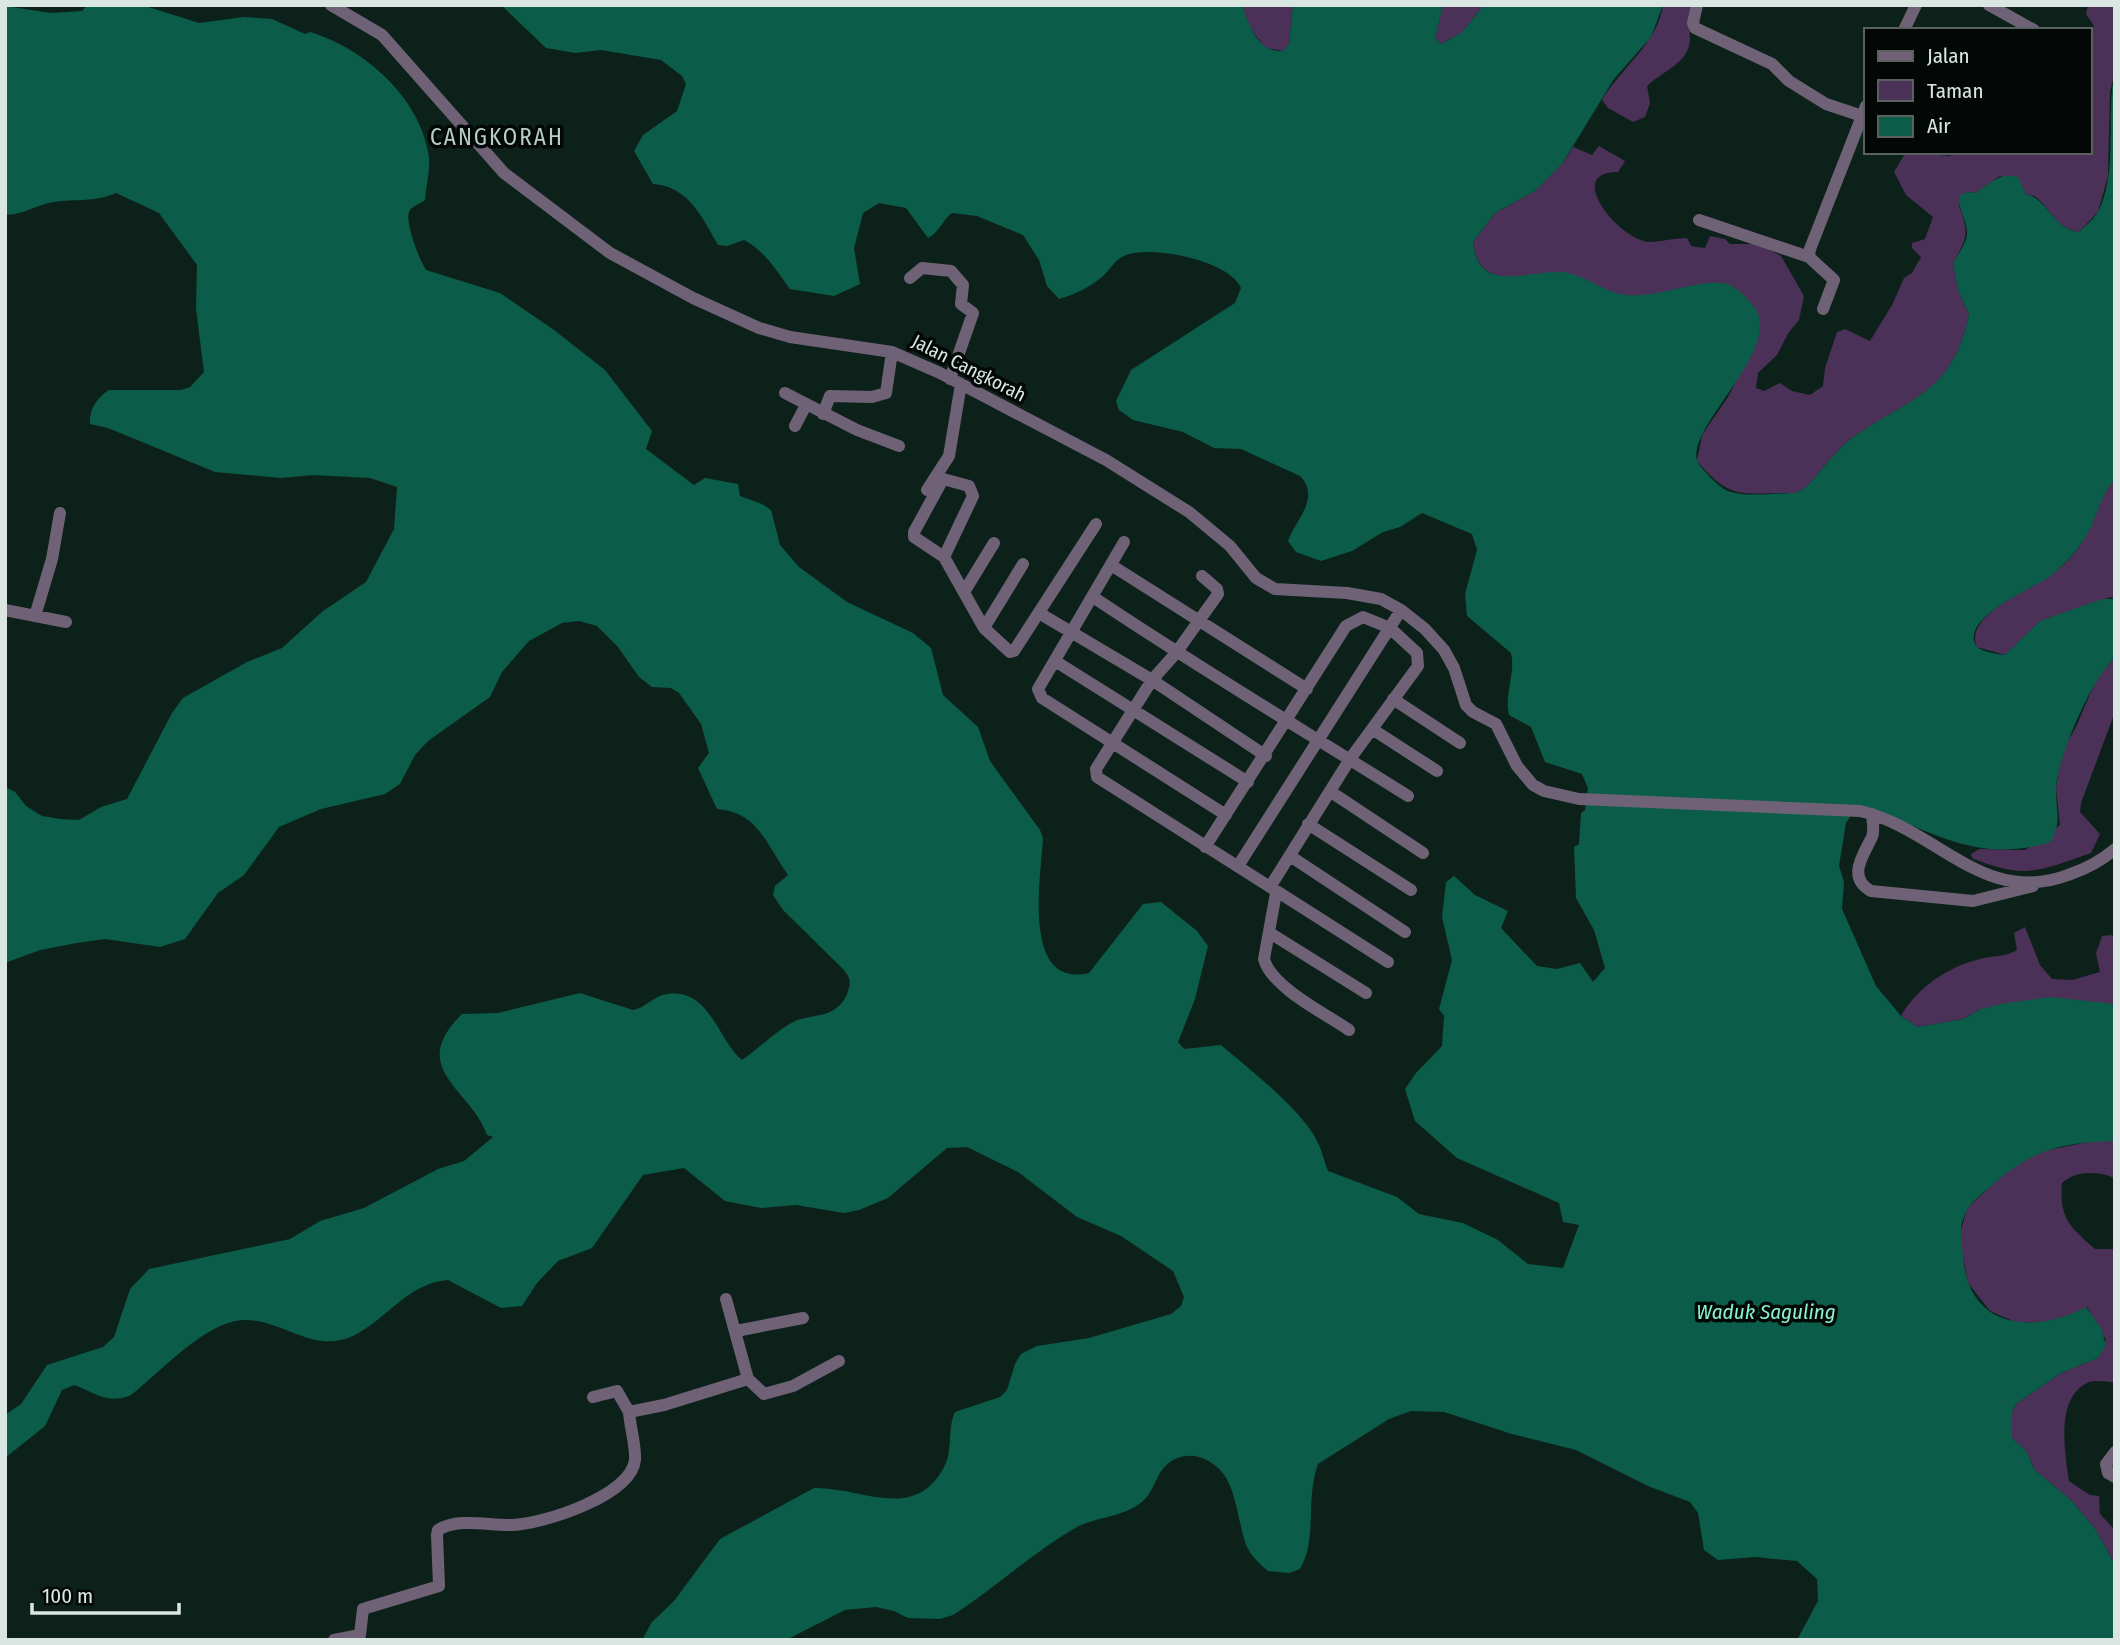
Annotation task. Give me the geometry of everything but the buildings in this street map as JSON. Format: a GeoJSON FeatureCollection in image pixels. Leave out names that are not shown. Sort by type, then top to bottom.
{"type":"FeatureCollection","features":[{"type":"Feature","properties":{"kind":"street","name":"Jalan Cangkorah"},"geometry":{"type":"LineString","coordinates":[[331,5],[382,35],[504,173],[610,253],[693,298],[759,328],[790,337],[892,352],[956,382],[1106,460],[1189,512],[1230,547],[1255,578],[1265,583],[1292,592],[1347,593],[1381,599],[1401,610],[1425,629],[1444,650],[1454,668],[1466,705],[1473,712],[1496,724],[1517,765],[1533,785],[1544,791],[1583,799],[1866,813]]}},
{"type":"Feature","properties":{"kind":"street"},"geometry":{"type":"LineString","coordinates":[[1697,5],[1693,26],[1705,35],[1772,64],[1790,81],[1826,104],[1864,111],[1829,193],[1809,257]]}},
{"type":"Feature","properties":{"kind":"street"},"geometry":{"type":"LineString","coordinates":[[1905,28],[1916,5]]}},
{"type":"Feature","properties":{"kind":"street"},"geometry":{"type":"LineString","coordinates":[[1989,5],[2030,28]]}},
{"type":"Feature","properties":{"kind":"street"},"geometry":{"type":"LineString","coordinates":[[1699,220],[1809,257],[1834,279],[1823,309]]}},
{"type":"Feature","properties":{"kind":"street"},"geometry":{"type":"LineString","coordinates":[[910,278],[922,268],[948,271],[963,285],[961,303],[973,313],[956,382],[949,456],[928,489]]}},
{"type":"Feature","properties":{"kind":"street"},"geometry":{"type":"LineString","coordinates":[[823,414],[830,396],[872,397],[886,393],[892,352]]}},
{"type":"Feature","properties":{"kind":"street"},"geometry":{"type":"LineString","coordinates":[[785,393],[823,414],[899,446]]}},
{"type":"Feature","properties":{"kind":"street"},"geometry":{"type":"LineString","coordinates":[[795,426],[806,405]]}},
{"type":"Feature","properties":{"kind":"street"},"geometry":{"type":"LineString","coordinates":[[944,557],[973,496],[969,486],[947,478],[943,479],[914,532],[914,537],[944,557],[984,628],[1010,652],[1014,651],[1096,524]]}},
{"type":"Feature","properties":{"kind":"street"},"geometry":{"type":"LineString","coordinates":[[35,615],[52,559],[60,513]]}},
{"type":"Feature","properties":{"kind":"street"},"geometry":{"type":"LineString","coordinates":[[964,592],[994,542]]}},
{"type":"Feature","properties":{"kind":"street"},"geometry":{"type":"LineString","coordinates":[[1124,542],[1038,689],[1042,698],[1226,815]]}},
{"type":"Feature","properties":{"kind":"street"},"geometry":{"type":"LineString","coordinates":[[984,628],[1023,564]]}},
{"type":"Feature","properties":{"kind":"street"},"geometry":{"type":"LineString","coordinates":[[1111,565],[1307,690]]}},
{"type":"Feature","properties":{"kind":"street"},"geometry":{"type":"LineString","coordinates":[[1202,576],[1217,589],[1218,594],[1176,653],[1152,680],[1096,769],[1097,777],[1388,962]]}},
{"type":"Feature","properties":{"kind":"street"},"geometry":{"type":"LineString","coordinates":[[1093,597],[1176,653],[1289,719],[1319,741],[1408,796]]}},
{"type":"Feature","properties":{"kind":"street"},"geometry":{"type":"LineString","coordinates":[[5,610],[65,622]]}},
{"type":"Feature","properties":{"kind":"street"},"geometry":{"type":"LineString","coordinates":[[1238,866],[1401,610]]}},
{"type":"Feature","properties":{"kind":"street"},"geometry":{"type":"LineString","coordinates":[[1039,613],[1152,680],[1266,756]]}},
{"type":"Feature","properties":{"kind":"street"},"geometry":{"type":"LineString","coordinates":[[1205,848],[1266,756],[1346,626],[1363,617],[1390,628],[1417,653],[1418,666],[1350,759],[1308,824],[1273,890],[1270,933],[1264,959],[1267,967],[1284,986],[1349,1030]]}},
{"type":"Feature","properties":{"kind":"street"},"geometry":{"type":"LineString","coordinates":[[1055,661],[1248,782]]}},
{"type":"Feature","properties":{"kind":"street"},"geometry":{"type":"LineString","coordinates":[[1393,699],[1460,743]]}},
{"type":"Feature","properties":{"kind":"street"},"geometry":{"type":"LineString","coordinates":[[1372,729],[1437,771]]}},
{"type":"Feature","properties":{"kind":"street"},"geometry":{"type":"LineString","coordinates":[[1331,792],[1423,853]]}},
{"type":"Feature","properties":{"kind":"street"},"geometry":{"type":"LineString","coordinates":[[1866,813],[1895,822],[1969,868],[2010,881],[2037,884]]}},
{"type":"Feature","properties":{"kind":"street"},"geometry":{"type":"LineString","coordinates":[[1866,813],[1872,837],[1857,864],[1862,880],[1871,891],[1973,901],[2091,867],[2115,849]]}},
{"type":"Feature","properties":{"kind":"street"},"geometry":{"type":"LineString","coordinates":[[1308,824],[1411,890]]}},
{"type":"Feature","properties":{"kind":"street"},"geometry":{"type":"LineString","coordinates":[[1290,856],[1405,932]]}},
{"type":"Feature","properties":{"kind":"street"},"geometry":{"type":"LineString","coordinates":[[1270,933],[1366,993]]}},
{"type":"Feature","properties":{"kind":"street"},"geometry":{"type":"LineString","coordinates":[[726,1299],[748,1379],[764,1394],[793,1387],[839,1361]]}},
{"type":"Feature","properties":{"kind":"street"},"geometry":{"type":"LineString","coordinates":[[736,1331],[803,1318]]}},
{"type":"Feature","properties":{"kind":"street"},"geometry":{"type":"LineString","coordinates":[[629,1412],[748,1379]]}},
{"type":"Feature","properties":{"kind":"street"},"geometry":{"type":"LineString","coordinates":[[334,1640],[360,1634],[363,1609],[439,1586],[437,1535],[438,1530],[443,1527],[472,1523],[520,1524],[550,1518],[620,1486],[635,1462],[629,1412],[617,1391],[593,1397]]}},
{"type":"Feature","properties":{"kind":"street"},"geometry":{"type":"LineString","coordinates":[[2115,1452],[2106,1464],[2108,1473],[2115,1477]]}},
{"type":"Feature","properties":{"kind":"green space"},"geometry":{"type":"Polygon","coordinates":[[[1242,5],[1293,5],[1289,44],[1283,51],[1265,48],[1249,26],[1242,5]]]}},
{"type":"Feature","properties":{"kind":"green space"},"geometry":{"type":"Polygon","coordinates":[[[1443,5],[1484,5],[1462,32],[1442,44],[1435,38],[1443,5]]]}},
{"type":"Feature","properties":{"kind":"green space"},"geometry":{"type":"Polygon","coordinates":[[[1663,5],[1701,5],[1689,29],[1690,40],[1684,56],[1647,86],[1650,103],[1645,117],[1633,122],[1608,108],[1602,100],[1654,32],[1663,5]]]}},
{"type":"Feature","properties":{"kind":"green space"},"geometry":{"type":"Polygon","coordinates":[[[2088,5],[2115,5],[2115,71],[2110,92],[2108,176],[2098,212],[2079,232],[2065,227],[2037,198],[2000,176],[1976,193],[1967,192],[1959,205],[1965,235],[1953,263],[1958,290],[1969,314],[1953,361],[1927,391],[1852,438],[1804,489],[1795,493],[1751,494],[1730,489],[1720,484],[1697,461],[1702,435],[1728,397],[1757,340],[1715,283],[1662,294],[1621,295],[1603,290],[1569,274],[1509,277],[1496,275],[1485,270],[1477,259],[1473,242],[1495,213],[1535,191],[1562,164],[1573,147],[1592,155],[1599,146],[1625,161],[1618,172],[1602,175],[1595,183],[1596,193],[1611,219],[1636,238],[1648,242],[1687,238],[1691,246],[1705,248],[1710,236],[1725,239],[1730,244],[1760,244],[1781,256],[1804,296],[1799,320],[1777,355],[1758,373],[1756,388],[1764,391],[1780,383],[1792,391],[1810,395],[1823,386],[1825,368],[1837,332],[1845,329],[1870,341],[1892,305],[1904,278],[1912,273],[1921,257],[1912,248],[1912,243],[1925,239],[1933,217],[1906,195],[1894,172],[1905,154],[2092,154],[2094,26],[2086,14],[2088,5]]]}},
{"type":"Feature","properties":{"kind":"green space"},"geometry":{"type":"Polygon","coordinates":[[[2115,479],[2115,599],[2111,597],[2040,621],[2005,655],[1977,647],[1975,636],[1979,625],[1988,615],[2053,574],[2074,554],[2085,537],[2105,492],[2115,479]]]}},
{"type":"Feature","properties":{"kind":"green space"},"geometry":{"type":"Polygon","coordinates":[[[2115,658],[2115,712],[2081,803],[2080,812],[2100,834],[2091,853],[2044,868],[2019,871],[1972,858],[1971,854],[1979,849],[2025,850],[2060,825],[2056,789],[2061,753],[2076,727],[2098,675],[2115,658]]]}},
{"type":"Feature","properties":{"kind":"green space"},"geometry":{"type":"Polygon","coordinates":[[[2025,927],[2040,965],[2052,979],[2072,980],[2100,972],[2096,953],[2102,936],[2111,935],[2115,938],[2115,1004],[1981,1009],[1963,1019],[1918,1027],[1901,1016],[1915,996],[1945,973],[1968,963],[2017,950],[2014,933],[2025,927]]]}},
{"type":"Feature","properties":{"kind":"green space"},"geometry":{"type":"Polygon","coordinates":[[[2093,1141],[2115,1141],[2115,1178],[2087,1173],[2068,1179],[2062,1183],[2062,1205],[2073,1228],[2095,1249],[2115,1249],[2115,1382],[2090,1382],[2077,1391],[2066,1414],[2064,1442],[2069,1481],[2090,1495],[2099,1496],[2100,1514],[2115,1530],[2115,1565],[2096,1530],[2072,1501],[2034,1469],[2027,1452],[2012,1438],[2012,1412],[2016,1404],[2061,1373],[2098,1358],[2106,1340],[2087,1307],[2062,1320],[2043,1323],[2015,1322],[1990,1311],[1968,1283],[1959,1238],[1967,1208],[2015,1164],[2039,1152],[2093,1141]]]}},
{"type":"Feature","properties":{"kind":"water","name":"Waduk Saguling"},"geometry":{"type":"Polygon","coordinates":[[[87,5],[142,5],[199,23],[244,17],[272,19],[350,50],[387,78],[415,115],[424,135],[429,157],[425,200],[411,209],[408,215],[413,240],[426,270],[500,293],[554,330],[605,370],[652,431],[646,449],[694,485],[705,478],[738,484],[740,496],[771,510],[780,545],[799,567],[847,602],[913,633],[931,648],[943,695],[978,727],[990,761],[1040,830],[1043,838],[1040,926],[1044,948],[1053,964],[1067,973],[1089,973],[1143,904],[1161,902],[1197,931],[1208,946],[1195,999],[1178,1042],[1184,1049],[1221,1045],[1245,1065],[1300,1116],[1319,1144],[1328,1171],[1397,1197],[1419,1214],[1463,1223],[1498,1240],[1528,1264],[1563,1268],[1579,1225],[1563,1222],[1559,1203],[1457,1158],[1415,1121],[1405,1089],[1442,1046],[1444,1016],[1439,1009],[1452,960],[1442,917],[1446,882],[1454,876],[1475,895],[1508,911],[1501,928],[1537,966],[1557,969],[1580,963],[1593,982],[1605,968],[1594,930],[1576,898],[1574,847],[1579,844],[1581,813],[1585,810],[1588,788],[1582,774],[1545,762],[1531,727],[1509,715],[1511,653],[1467,616],[1465,594],[1477,550],[1472,534],[1422,513],[1352,551],[1321,561],[1296,552],[1288,541],[1308,500],[1306,484],[1300,476],[1241,449],[1214,448],[1183,432],[1133,420],[1119,410],[1116,401],[1131,370],[1235,303],[1241,288],[1234,278],[1222,270],[1190,258],[1138,252],[1122,257],[1092,284],[1059,299],[1047,286],[1039,260],[1023,235],[977,216],[952,213],[928,238],[906,208],[879,203],[863,213],[854,248],[860,284],[834,296],[790,289],[770,262],[751,244],[744,240],[727,246],[718,245],[693,205],[676,190],[653,184],[634,151],[643,135],[677,111],[686,84],[682,76],[661,60],[601,50],[575,53],[546,48],[501,5],[1242,5],[1251,29],[1261,43],[1274,50],[1283,51],[1289,44],[1293,5],[1443,5],[1435,38],[1442,44],[1462,32],[1484,5],[1663,5],[1651,37],[1614,79],[1562,164],[1535,191],[1495,213],[1473,242],[1477,258],[1484,269],[1494,274],[1520,276],[1548,272],[1570,273],[1610,291],[1627,295],[1651,294],[1710,283],[1726,284],[1741,293],[1751,303],[1760,320],[1758,340],[1749,361],[1707,426],[1698,444],[1697,460],[1722,488],[1746,494],[1795,493],[1804,489],[1845,444],[1926,391],[1952,361],[1962,340],[1969,314],[1958,290],[1953,263],[1967,235],[1959,196],[1967,192],[1976,193],[2000,177],[2018,177],[2026,194],[2034,197],[2070,230],[2079,232],[2094,217],[2104,196],[2108,179],[2115,71],[2115,479],[2105,494],[2088,534],[2072,555],[2049,577],[1985,617],[1977,626],[1974,635],[1974,641],[1979,648],[2005,655],[2040,621],[2102,599],[2115,599],[2115,658],[2086,700],[2062,759],[2056,790],[2057,822],[2054,834],[2051,842],[2022,848],[1973,846],[1857,806],[1846,823],[1839,866],[1844,882],[1842,909],[1876,986],[1901,1016],[1918,1027],[1963,1019],[1981,1009],[2001,1004],[2050,997],[2115,1004],[2115,1141],[2062,1147],[2032,1157],[2018,1165],[1971,1204],[1962,1223],[1961,1234],[1968,1280],[1977,1299],[1990,1312],[2025,1322],[2045,1321],[2086,1307],[2101,1328],[2106,1345],[2098,1358],[2061,1373],[2016,1404],[2012,1412],[2012,1438],[2027,1452],[2034,1469],[2072,1501],[2096,1530],[2115,1565],[2115,1640],[1797,1640],[1818,1601],[1817,1579],[1797,1561],[1755,1557],[1718,1560],[1704,1550],[1698,1513],[1690,1502],[1648,1486],[1576,1450],[1512,1434],[1444,1412],[1411,1411],[1389,1419],[1318,1464],[1312,1491],[1309,1544],[1300,1569],[1289,1573],[1268,1571],[1254,1557],[1247,1547],[1233,1494],[1224,1475],[1208,1461],[1187,1456],[1169,1463],[1147,1496],[1135,1507],[1075,1528],[953,1615],[940,1619],[908,1618],[876,1607],[845,1610],[786,1640],[642,1640],[652,1622],[674,1601],[720,1539],[814,1488],[887,1498],[903,1498],[919,1493],[933,1483],[945,1465],[955,1412],[1000,1397],[1007,1390],[1021,1354],[1037,1346],[1089,1338],[1171,1314],[1181,1306],[1184,1297],[1173,1271],[1121,1236],[1077,1217],[1018,1172],[967,1147],[947,1148],[888,1198],[844,1213],[796,1205],[761,1208],[725,1201],[684,1168],[643,1175],[592,1248],[558,1261],[537,1283],[522,1306],[501,1308],[448,1280],[421,1288],[365,1329],[337,1341],[308,1338],[250,1320],[235,1321],[194,1342],[131,1395],[109,1398],[74,1385],[62,1390],[45,1426],[5,1458],[5,1415],[21,1404],[47,1365],[103,1347],[114,1337],[130,1289],[149,1269],[290,1239],[320,1221],[364,1208],[438,1169],[464,1161],[493,1137],[487,1135],[441,1064],[440,1050],[446,1033],[462,1014],[498,1013],[580,993],[633,1010],[662,995],[682,994],[703,1007],[742,1060],[791,1023],[822,1015],[836,1008],[842,1003],[850,984],[843,969],[783,910],[773,895],[775,886],[788,875],[767,841],[752,823],[742,816],[717,809],[698,768],[709,753],[701,724],[679,693],[671,688],[652,687],[639,677],[618,647],[597,626],[579,621],[562,623],[529,641],[502,672],[490,697],[428,741],[415,755],[400,784],[385,794],[321,809],[279,827],[244,875],[218,893],[185,939],[160,947],[105,939],[40,950],[5,963],[5,787],[15,792],[26,806],[42,816],[60,819],[79,820],[101,807],[127,799],[172,713],[183,698],[247,662],[282,648],[323,611],[366,582],[394,529],[397,487],[370,478],[313,475],[281,478],[215,472],[108,428],[90,424],[95,404],[109,390],[181,390],[190,387],[204,372],[196,309],[197,265],[159,213],[116,193],[94,199],[48,203],[5,215],[5,6],[51,13],[82,11],[87,5]]]}},
{"type":"Feature","properties":{"kind":"district","name":"CANGKORAH"},"geometry":{"type":"Point","coordinates":[497,137]}}]}
